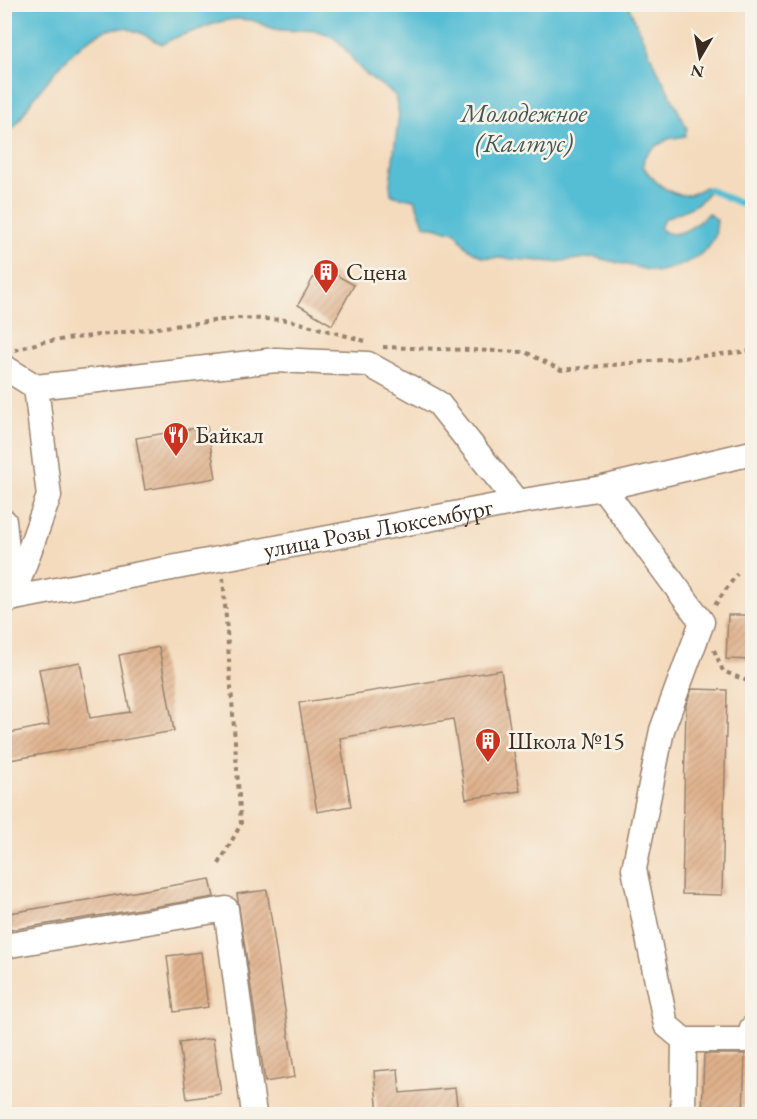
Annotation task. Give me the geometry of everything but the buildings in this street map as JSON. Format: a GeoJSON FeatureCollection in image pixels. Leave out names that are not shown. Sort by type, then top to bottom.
{"type":"FeatureCollection","features":[{"type":"Feature","properties":{"kind":"street"},"geometry":{"type":"LineString","coordinates":[[4,367],[36,387],[276,360],[368,364],[438,404],[517,502]]}},
{"type":"Feature","properties":{"kind":"street"},"geometry":{"type":"LineString","coordinates":[[8,599],[49,496],[36,387]]}},
{"type":"Feature","properties":{"kind":"street","name":"улица Розы Люксембург"},"geometry":{"type":"LineString","coordinates":[[8,599],[517,502],[603,488],[753,453]]}},
{"type":"Feature","properties":{"kind":"street"},"geometry":{"type":"LineString","coordinates":[[603,488],[702,622],[662,730],[633,869],[666,1025],[684,1040],[752,1040],[753,1028]]}},
{"type":"Feature","properties":{"kind":"street"},"geometry":{"type":"LineString","coordinates":[[4,521],[8,599]]}},
{"type":"Feature","properties":{"kind":"street"},"geometry":{"type":"LineString","coordinates":[[4,946],[226,909],[254,1114]]}},
{"type":"Feature","properties":{"kind":"street"},"geometry":{"type":"LineString","coordinates":[[683,1114],[684,1040]]}},
{"type":"Feature","properties":{"kind":"path"},"geometry":{"type":"LineString","coordinates":[[219,864],[241,824],[221,559]]}},
{"type":"Feature","properties":{"kind":"path"},"geometry":{"type":"LineString","coordinates":[[737,574],[702,622],[723,671],[753,683]]}},
{"type":"Feature","properties":{"kind":"water","name":"Молодежное (Калтус)"},"geometry":{"type":"Polygon","coordinates":[[[4,5],[628,5],[687,128],[685,136],[668,139],[653,148],[644,157],[643,166],[656,181],[674,193],[689,195],[705,187],[709,189],[702,200],[696,204],[664,219],[660,228],[672,234],[685,231],[708,213],[717,220],[715,236],[708,248],[694,259],[657,272],[594,257],[555,262],[482,257],[466,247],[456,232],[424,225],[415,200],[391,194],[390,183],[399,114],[395,95],[362,70],[341,44],[328,34],[277,29],[250,20],[233,19],[220,22],[163,44],[129,29],[115,28],[101,32],[87,40],[63,63],[33,99],[17,123],[5,135],[4,5]]]}},
{"type":"Feature","properties":{"kind":"waterway"},"geometry":{"type":"LineString","coordinates":[[709,189],[739,203],[752,205]]}},
{"type":"Feature","properties":{"kind":"place","name":"Сцена"},"geometry":{"type":"Point","coordinates":[326,295]}},
{"type":"Feature","properties":{"kind":"place","name":"Байкал"},"geometry":{"type":"Point","coordinates":[176,458]}},
{"type":"Feature","properties":{"kind":"place","name":"Школа №15"},"geometry":{"type":"Point","coordinates":[488,764]}}]}
